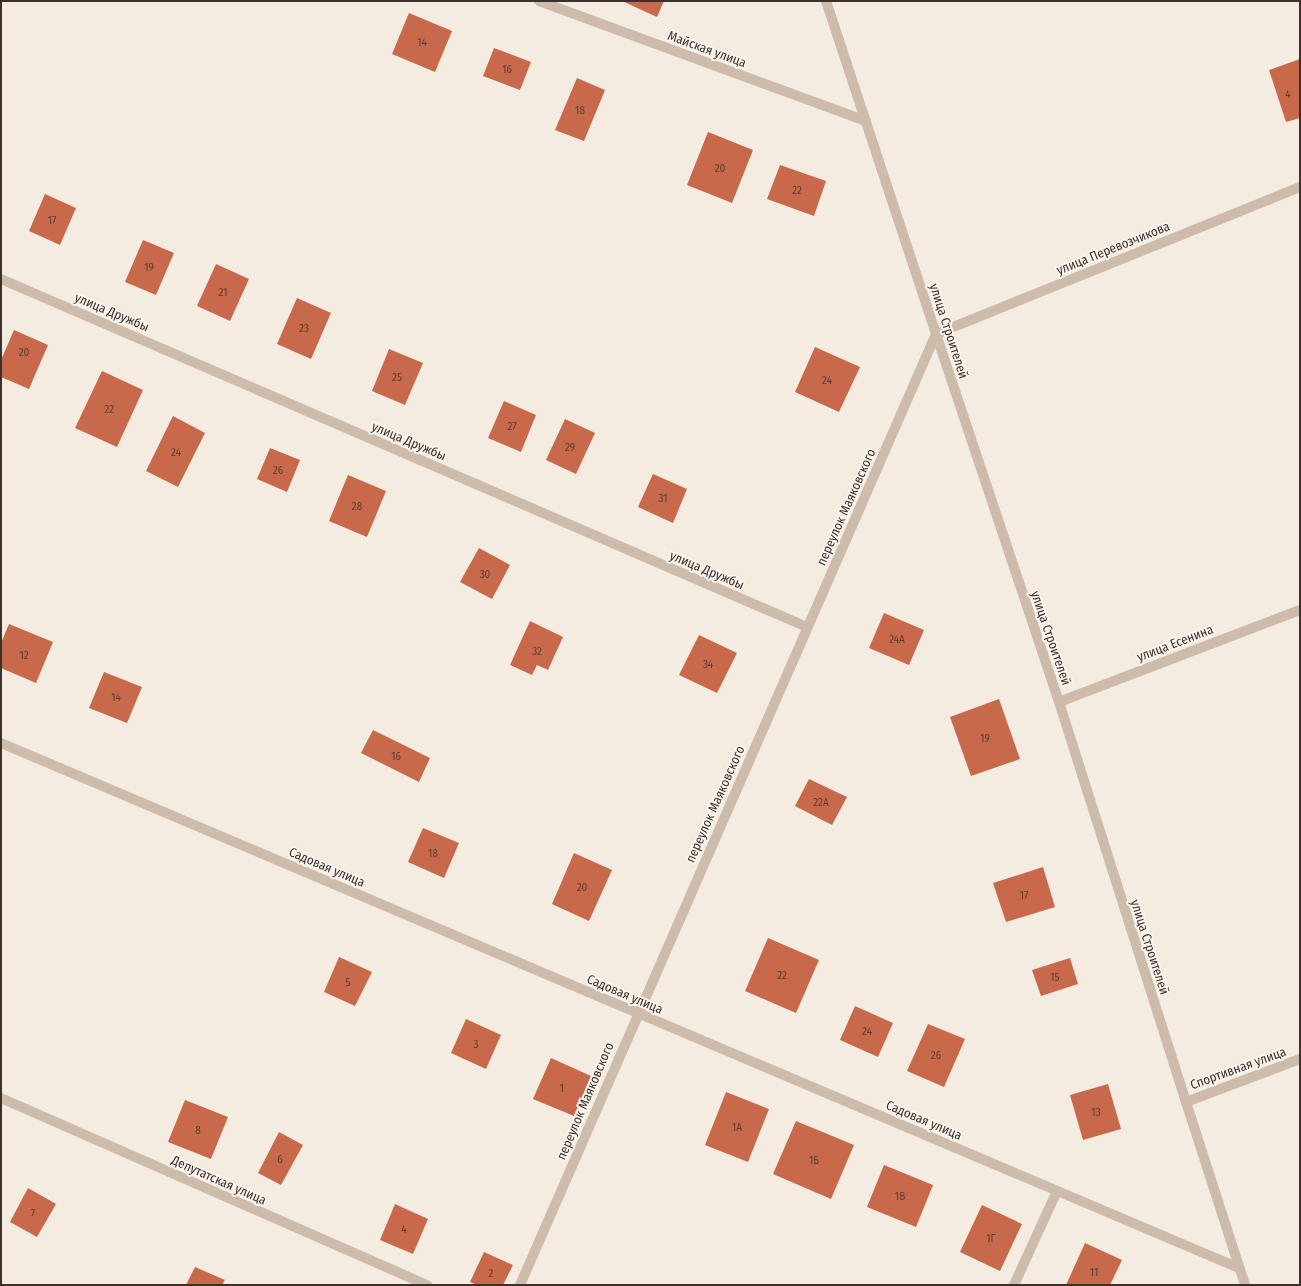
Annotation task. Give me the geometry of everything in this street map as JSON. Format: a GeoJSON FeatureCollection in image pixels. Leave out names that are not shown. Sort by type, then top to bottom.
{"type":"FeatureCollection","features":[{"type":"Feature","properties":{"kind":"street","name":"Майская улица"},"geometry":{"type":"LineString","coordinates":[[539,1],[866,121]]}},
{"type":"Feature","properties":{"kind":"street","name":"улица Строителей"},"geometry":{"type":"LineString","coordinates":[[826,1],[1059,702],[1245,1285]]}},
{"type":"Feature","properties":{"kind":"street","name":"улица Перевозчикова"},"geometry":{"type":"LineString","coordinates":[[936,334],[1300,187]]}},
{"type":"Feature","properties":{"kind":"street","name":"улица Дружбы"},"geometry":{"type":"LineString","coordinates":[[1,278],[807,627]]}},
{"type":"Feature","properties":{"kind":"street","name":"переулок Маяковского"},"geometry":{"type":"LineString","coordinates":[[520,1285],[936,334]]}},
{"type":"Feature","properties":{"kind":"street","name":"улица Есенина"},"geometry":{"type":"LineString","coordinates":[[1059,702],[1300,610]]}},
{"type":"Feature","properties":{"kind":"street","name":"Садовая улица"},"geometry":{"type":"LineString","coordinates":[[1,743],[1239,1268]]}},
{"type":"Feature","properties":{"kind":"street","name":"Спортивная улица"},"geometry":{"type":"LineString","coordinates":[[1186,1102],[1300,1059]]}},
{"type":"Feature","properties":{"kind":"street","name":"Депутатская улица"},"geometry":{"type":"LineString","coordinates":[[1,1098],[427,1285]]}},
{"type":"Feature","properties":{"kind":"street"},"geometry":{"type":"LineString","coordinates":[[1014,1285],[1057,1190]]}},
{"type":"Feature","properties":{"kind":"building"},"geometry":{"type":"Polygon","coordinates":[[[622,1],[664,1],[657,17],[622,1]]]}},
{"type":"Feature","properties":{"kind":"building"},"geometry":{"type":"Polygon","coordinates":[[[409,13],[452,31],[435,72],[392,54],[409,13]]]}},
{"type":"Feature","properties":{"kind":"building"},"geometry":{"type":"Polygon","coordinates":[[[494,48],[531,62],[520,90],[483,76],[494,48]]]}},
{"type":"Feature","properties":{"kind":"building"},"geometry":{"type":"Polygon","coordinates":[[[1300,59],[1300,118],[1286,122],[1269,70],[1300,59]]]}},
{"type":"Feature","properties":{"kind":"building"},"geometry":{"type":"Polygon","coordinates":[[[577,78],[605,90],[584,141],[555,130],[577,78]]]}},
{"type":"Feature","properties":{"kind":"building"},"geometry":{"type":"Polygon","coordinates":[[[708,132],[753,150],[732,203],[687,185],[708,132]]]}},
{"type":"Feature","properties":{"kind":"building"},"geometry":{"type":"Polygon","coordinates":[[[780,165],[826,181],[814,216],[767,199],[780,165]]]}},
{"type":"Feature","properties":{"kind":"building"},"geometry":{"type":"Polygon","coordinates":[[[45,194],[76,208],[60,245],[29,231],[45,194]]]}},
{"type":"Feature","properties":{"kind":"building"},"geometry":{"type":"Polygon","coordinates":[[[143,240],[174,253],[156,295],[125,282],[143,240]]]}},
{"type":"Feature","properties":{"kind":"building"},"geometry":{"type":"Polygon","coordinates":[[[216,264],[249,279],[230,321],[197,306],[216,264]]]}},
{"type":"Feature","properties":{"kind":"building"},"geometry":{"type":"Polygon","coordinates":[[[297,298],[331,313],[311,359],[277,344],[297,298]]]}},
{"type":"Feature","properties":{"kind":"building"},"geometry":{"type":"Polygon","coordinates":[[[14,330],[48,345],[29,389],[1,377],[1,360],[14,330]]]}},
{"type":"Feature","properties":{"kind":"building"},"geometry":{"type":"Polygon","coordinates":[[[815,347],[860,367],[839,412],[795,392],[815,347]]]}},
{"type":"Feature","properties":{"kind":"building"},"geometry":{"type":"Polygon","coordinates":[[[389,349],[423,363],[405,405],[372,391],[389,349]]]}},
{"type":"Feature","properties":{"kind":"building"},"geometry":{"type":"Polygon","coordinates":[[[102,371],[143,390],[117,447],[75,428],[102,371]]]}},
{"type":"Feature","properties":{"kind":"building"},"geometry":{"type":"Polygon","coordinates":[[[504,401],[536,415],[521,452],[488,438],[504,401]]]}},
{"type":"Feature","properties":{"kind":"building"},"geometry":{"type":"Polygon","coordinates":[[[173,416],[205,433],[178,487],[146,471],[173,416]]]}},
{"type":"Feature","properties":{"kind":"building"},"geometry":{"type":"Polygon","coordinates":[[[565,419],[595,433],[576,474],[546,460],[565,419]]]}},
{"type":"Feature","properties":{"kind":"building"},"geometry":{"type":"Polygon","coordinates":[[[270,448],[300,460],[287,492],[257,479],[270,448]]]}},
{"type":"Feature","properties":{"kind":"building"},"geometry":{"type":"Polygon","coordinates":[[[653,474],[687,489],[673,523],[638,507],[653,474]]]}},
{"type":"Feature","properties":{"kind":"building"},"geometry":{"type":"Polygon","coordinates":[[[348,475],[386,491],[367,537],[329,521],[348,475]]]}},
{"type":"Feature","properties":{"kind":"building"},"geometry":{"type":"Polygon","coordinates":[[[479,548],[510,565],[492,599],[460,582],[479,548]]]}},
{"type":"Feature","properties":{"kind":"building"},"geometry":{"type":"Polygon","coordinates":[[[884,613],[924,630],[909,665],[869,648],[884,613]]]}},
{"type":"Feature","properties":{"kind":"building"},"geometry":{"type":"Polygon","coordinates":[[[530,621],[563,637],[548,670],[537,665],[532,675],[510,665],[530,621]]]}},
{"type":"Feature","properties":{"kind":"building"},"geometry":{"type":"Polygon","coordinates":[[[9,624],[53,642],[36,683],[1,668],[1,643],[9,624]]]}},
{"type":"Feature","properties":{"kind":"building"},"geometry":{"type":"Polygon","coordinates":[[[699,635],[737,653],[717,693],[679,675],[699,635]]]}},
{"type":"Feature","properties":{"kind":"building"},"geometry":{"type":"Polygon","coordinates":[[[104,672],[142,687],[127,723],[89,708],[104,672]]]}},
{"type":"Feature","properties":{"kind":"building"},"geometry":{"type":"Polygon","coordinates":[[[999,699],[1020,759],[971,776],[950,717],[999,699]]]}},
{"type":"Feature","properties":{"kind":"building"},"geometry":{"type":"Polygon","coordinates":[[[373,730],[430,758],[419,782],[361,753],[373,730]]]}},
{"type":"Feature","properties":{"kind":"building"},"geometry":{"type":"Polygon","coordinates":[[[809,779],[847,797],[832,825],[795,806],[809,779]]]}},
{"type":"Feature","properties":{"kind":"building"},"geometry":{"type":"Polygon","coordinates":[[[423,828],[459,843],[444,878],[408,862],[423,828]]]}},
{"type":"Feature","properties":{"kind":"building"},"geometry":{"type":"Polygon","coordinates":[[[574,853],[612,870],[589,921],[552,904],[574,853]]]}},
{"type":"Feature","properties":{"kind":"building"},"geometry":{"type":"Polygon","coordinates":[[[1043,867],[1055,907],[1006,922],[993,883],[1043,867]]]}},
{"type":"Feature","properties":{"kind":"building"},"geometry":{"type":"Polygon","coordinates":[[[768,938],[819,960],[796,1013],[745,991],[768,938]]]}},
{"type":"Feature","properties":{"kind":"building"},"geometry":{"type":"Polygon","coordinates":[[[339,957],[372,972],[355,1006],[324,992],[339,957]]]}},
{"type":"Feature","properties":{"kind":"building"},"geometry":{"type":"Polygon","coordinates":[[[1070,958],[1078,984],[1041,996],[1032,970],[1070,958]]]}},
{"type":"Feature","properties":{"kind":"building"},"geometry":{"type":"Polygon","coordinates":[[[855,1006],[893,1023],[878,1057],[840,1040],[855,1006]]]}},
{"type":"Feature","properties":{"kind":"building"},"geometry":{"type":"Polygon","coordinates":[[[466,1019],[501,1035],[486,1069],[451,1053],[466,1019]]]}},
{"type":"Feature","properties":{"kind":"building"},"geometry":{"type":"Polygon","coordinates":[[[928,1024],[965,1039],[944,1087],[907,1071],[928,1024]]]}},
{"type":"Feature","properties":{"kind":"building"},"geometry":{"type":"Polygon","coordinates":[[[551,1058],[591,1076],[574,1116],[533,1099],[551,1058]]]}},
{"type":"Feature","properties":{"kind":"building"},"geometry":{"type":"Polygon","coordinates":[[[1108,1084],[1121,1129],[1083,1140],[1070,1095],[1108,1084]]]}},
{"type":"Feature","properties":{"kind":"building"},"geometry":{"type":"Polygon","coordinates":[[[726,1092],[769,1109],[748,1162],[705,1145],[726,1092]]]}},
{"type":"Feature","properties":{"kind":"building"},"geometry":{"type":"Polygon","coordinates":[[[185,1100],[228,1117],[211,1159],[168,1142],[185,1100]]]}},
{"type":"Feature","properties":{"kind":"building"},"geometry":{"type":"Polygon","coordinates":[[[796,1121],[854,1145],[831,1199],[773,1174],[796,1121]]]}},
{"type":"Feature","properties":{"kind":"building"},"geometry":{"type":"Polygon","coordinates":[[[279,1132],[303,1145],[281,1185],[258,1173],[279,1132]]]}},
{"type":"Feature","properties":{"kind":"building"},"geometry":{"type":"Polygon","coordinates":[[[884,1165],[933,1185],[916,1227],[867,1207],[884,1165]]]}},
{"type":"Feature","properties":{"kind":"building"},"geometry":{"type":"Polygon","coordinates":[[[28,1188],[56,1204],[37,1237],[10,1222],[28,1188]]]}},
{"type":"Feature","properties":{"kind":"building"},"geometry":{"type":"Polygon","coordinates":[[[395,1204],[428,1219],[413,1254],[380,1240],[395,1204]]]}},
{"type":"Feature","properties":{"kind":"building"},"geometry":{"type":"Polygon","coordinates":[[[982,1205],[1022,1224],[1000,1271],[960,1252],[982,1205]]]}},
{"type":"Feature","properties":{"kind":"building"},"geometry":{"type":"Polygon","coordinates":[[[1085,1243],[1122,1260],[1110,1285],[1066,1285],[1085,1243]]]}},
{"type":"Feature","properties":{"kind":"building"},"geometry":{"type":"Polygon","coordinates":[[[484,1252],[513,1265],[503,1285],[477,1285],[470,1282],[484,1252]]]}},
{"type":"Feature","properties":{"kind":"building"},"geometry":{"type":"Polygon","coordinates":[[[195,1267],[225,1280],[222,1285],[186,1285],[195,1267]]]}}]}
